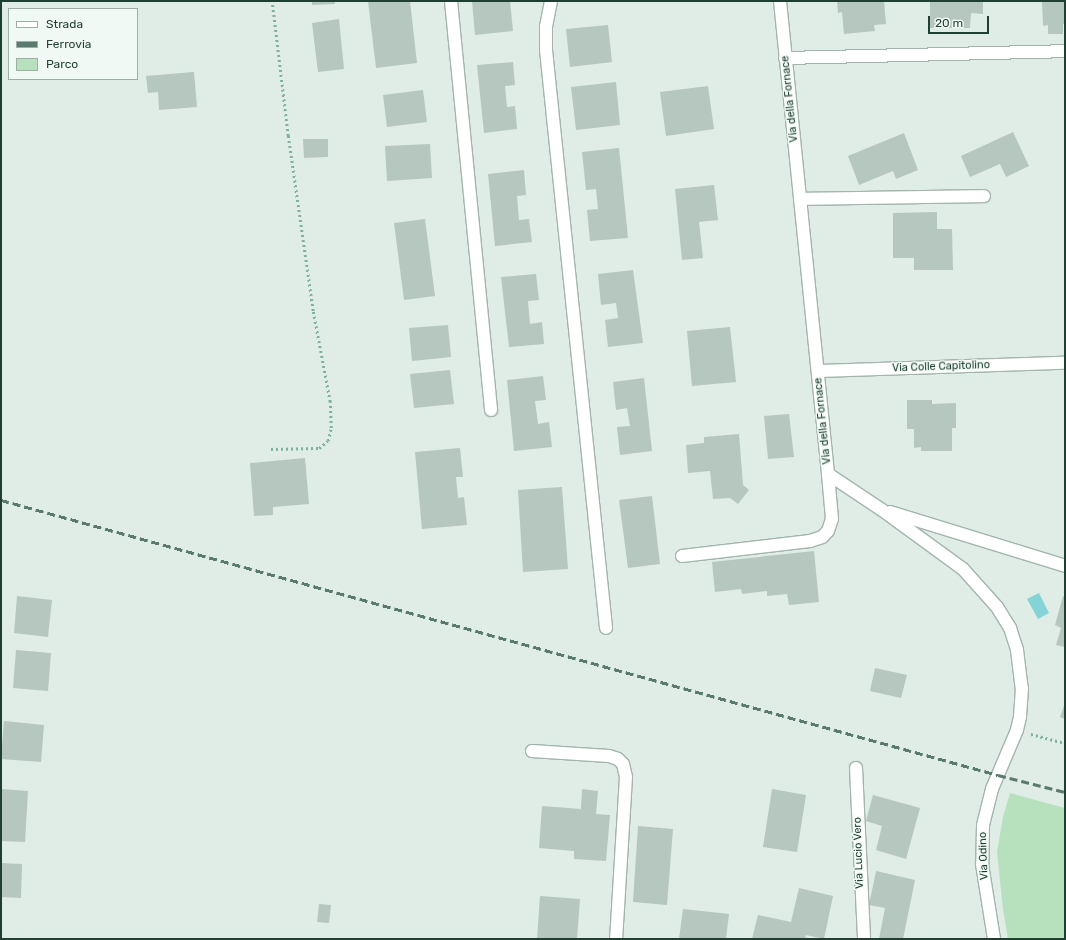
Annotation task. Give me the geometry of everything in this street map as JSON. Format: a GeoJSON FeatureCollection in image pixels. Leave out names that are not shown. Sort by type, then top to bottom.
{"type":"FeatureCollection","features":[{"type":"Feature","properties":{"kind":"street"},"geometry":{"type":"LineString","coordinates":[[451,1],[491,410]]}},
{"type":"Feature","properties":{"kind":"street"},"geometry":{"type":"LineString","coordinates":[[551,1],[546,26],[546,50],[606,628]]}},
{"type":"Feature","properties":{"kind":"street","name":"Via della Fornace"},"geometry":{"type":"LineString","coordinates":[[780,1],[828,474],[882,510],[963,569],[990,597],[1001,612],[1010,628],[1018,661],[1022,702],[1018,730],[998,775]]}},
{"type":"Feature","properties":{"kind":"street"},"geometry":{"type":"LineString","coordinates":[[785,58],[1065,51]]}},
{"type":"Feature","properties":{"kind":"street"},"geometry":{"type":"LineString","coordinates":[[800,199],[984,196]]}},
{"type":"Feature","properties":{"kind":"street","name":"Via Colle Capitolino"},"geometry":{"type":"LineString","coordinates":[[818,371],[1065,363]]}},
{"type":"Feature","properties":{"kind":"street"},"geometry":{"type":"LineString","coordinates":[[682,556],[810,541],[822,537],[828,531],[832,519],[828,474]]}},
{"type":"Feature","properties":{"kind":"street"},"geometry":{"type":"LineString","coordinates":[[882,510],[1065,566]]}},
{"type":"Feature","properties":{"kind":"street"},"geometry":{"type":"LineString","coordinates":[[532,751],[609,756],[618,759],[623,764],[626,777],[616,939]]}},
{"type":"Feature","properties":{"kind":"street","name":"Via Lucio Vero"},"geometry":{"type":"LineString","coordinates":[[856,768],[864,939]]}},
{"type":"Feature","properties":{"kind":"street","name":"Via Odino"},"geometry":{"type":"LineString","coordinates":[[994,939],[982,864],[985,814],[992,789],[998,775]]}},
{"type":"Feature","properties":{"kind":"path"},"geometry":{"type":"LineString","coordinates":[[271,449],[319,448],[328,441],[331,428],[330,402],[312,304],[288,136],[272,1]]}},
{"type":"Feature","properties":{"kind":"path"},"geometry":{"type":"LineString","coordinates":[[1018,730],[1065,743]]}},
{"type":"Feature","properties":{"kind":"green space"},"geometry":{"type":"Polygon","coordinates":[[[1010,793],[1065,808],[1065,939],[1008,939],[997,852],[1003,817],[1010,793]]]}},
{"type":"Feature","properties":{"kind":"water"},"geometry":{"type":"Polygon","coordinates":[[[1039,593],[1049,613],[1038,619],[1027,599],[1039,593]]]}},
{"type":"Feature","properties":{"kind":"building"},"geometry":{"type":"Polygon","coordinates":[[[312,1],[335,1],[335,4],[312,5],[312,1]]]}},
{"type":"Feature","properties":{"kind":"building"},"geometry":{"type":"Polygon","coordinates":[[[368,1],[410,1],[417,63],[376,68],[368,1]]]}},
{"type":"Feature","properties":{"kind":"building"},"geometry":{"type":"Polygon","coordinates":[[[472,1],[510,1],[513,31],[475,35],[472,1]]]}},
{"type":"Feature","properties":{"kind":"building"},"geometry":{"type":"Polygon","coordinates":[[[837,1],[884,1],[886,24],[874,25],[875,31],[844,34],[842,12],[838,13],[837,1]]]}},
{"type":"Feature","properties":{"kind":"building"},"geometry":{"type":"Polygon","coordinates":[[[930,1],[983,1],[983,14],[971,13],[970,28],[930,28],[930,1]]]}},
{"type":"Feature","properties":{"kind":"building"},"geometry":{"type":"Polygon","coordinates":[[[1042,1],[1065,1],[1065,24],[1063,24],[1063,34],[1048,34],[1048,25],[1043,26],[1042,1]]]}},
{"type":"Feature","properties":{"kind":"building"},"geometry":{"type":"Polygon","coordinates":[[[339,19],[344,69],[318,72],[312,23],[339,19]]]}},
{"type":"Feature","properties":{"kind":"building"},"geometry":{"type":"Polygon","coordinates":[[[608,25],[612,62],[570,67],[566,29],[608,25]]]}},
{"type":"Feature","properties":{"kind":"building"},"geometry":{"type":"Polygon","coordinates":[[[513,62],[515,85],[505,86],[507,107],[515,106],[517,129],[484,133],[477,65],[513,62]]]}},
{"type":"Feature","properties":{"kind":"building"},"geometry":{"type":"Polygon","coordinates":[[[194,72],[197,107],[159,110],[158,92],[148,93],[146,76],[194,72]]]}},
{"type":"Feature","properties":{"kind":"building"},"geometry":{"type":"Polygon","coordinates":[[[616,82],[620,125],[576,130],[571,87],[616,82]]]}},
{"type":"Feature","properties":{"kind":"building"},"geometry":{"type":"Polygon","coordinates":[[[708,86],[714,129],[666,136],[660,92],[708,86]]]}},
{"type":"Feature","properties":{"kind":"building"},"geometry":{"type":"Polygon","coordinates":[[[423,90],[427,122],[387,127],[383,95],[423,90]]]}},
{"type":"Feature","properties":{"kind":"building"},"geometry":{"type":"Polygon","coordinates":[[[1013,132],[1029,166],[1006,177],[1000,164],[970,177],[961,156],[1013,132]]]}},
{"type":"Feature","properties":{"kind":"building"},"geometry":{"type":"Polygon","coordinates":[[[904,133],[918,170],[896,179],[893,171],[859,185],[848,156],[904,133]]]}},
{"type":"Feature","properties":{"kind":"building"},"geometry":{"type":"Polygon","coordinates":[[[303,139],[328,139],[328,157],[304,158],[303,139]]]}},
{"type":"Feature","properties":{"kind":"building"},"geometry":{"type":"Polygon","coordinates":[[[430,144],[432,178],[387,181],[385,146],[430,144]]]}},
{"type":"Feature","properties":{"kind":"building"},"geometry":{"type":"Polygon","coordinates":[[[619,148],[628,238],[590,241],[587,210],[598,209],[596,189],[586,190],[582,152],[619,148]]]}},
{"type":"Feature","properties":{"kind":"building"},"geometry":{"type":"Polygon","coordinates":[[[524,170],[526,195],[517,196],[519,220],[529,219],[532,242],[495,246],[488,174],[524,170]]]}},
{"type":"Feature","properties":{"kind":"building"},"geometry":{"type":"Polygon","coordinates":[[[714,185],[718,220],[699,222],[703,258],[682,260],[675,189],[714,185]]]}},
{"type":"Feature","properties":{"kind":"building"},"geometry":{"type":"Polygon","coordinates":[[[937,212],[937,229],[952,229],[953,270],[914,270],[914,258],[893,258],[893,213],[937,212]]]}},
{"type":"Feature","properties":{"kind":"building"},"geometry":{"type":"Polygon","coordinates":[[[425,219],[435,296],[404,300],[394,223],[425,219]]]}},
{"type":"Feature","properties":{"kind":"building"},"geometry":{"type":"Polygon","coordinates":[[[633,270],[643,343],[608,347],[605,320],[618,318],[616,303],[601,305],[598,274],[633,270]]]}},
{"type":"Feature","properties":{"kind":"building"},"geometry":{"type":"Polygon","coordinates":[[[536,274],[539,300],[528,301],[530,324],[542,322],[544,344],[509,347],[501,277],[536,274]]]}},
{"type":"Feature","properties":{"kind":"building"},"geometry":{"type":"Polygon","coordinates":[[[448,325],[451,357],[412,361],[409,328],[448,325]]]}},
{"type":"Feature","properties":{"kind":"building"},"geometry":{"type":"Polygon","coordinates":[[[730,327],[736,382],[692,386],[687,331],[730,327]]]}},
{"type":"Feature","properties":{"kind":"building"},"geometry":{"type":"Polygon","coordinates":[[[450,370],[454,404],[414,408],[410,374],[450,370]]]}},
{"type":"Feature","properties":{"kind":"building"},"geometry":{"type":"Polygon","coordinates":[[[543,376],[546,400],[535,401],[538,424],[549,422],[552,447],[514,451],[507,380],[543,376]]]}},
{"type":"Feature","properties":{"kind":"building"},"geometry":{"type":"Polygon","coordinates":[[[644,378],[652,451],[620,455],[617,427],[630,426],[627,408],[616,410],[613,382],[644,378]]]}},
{"type":"Feature","properties":{"kind":"building"},"geometry":{"type":"Polygon","coordinates":[[[907,400],[932,400],[932,404],[956,403],[956,428],[952,428],[952,451],[921,451],[921,447],[914,448],[914,429],[907,429],[907,400]]]}},
{"type":"Feature","properties":{"kind":"building"},"geometry":{"type":"Polygon","coordinates":[[[789,414],[794,457],[768,459],[764,416],[789,414]]]}},
{"type":"Feature","properties":{"kind":"building"},"geometry":{"type":"Polygon","coordinates":[[[739,434],[743,485],[749,490],[738,504],[730,498],[713,499],[710,471],[688,473],[686,445],[704,443],[704,437],[739,434]]]}},
{"type":"Feature","properties":{"kind":"building"},"geometry":{"type":"Polygon","coordinates":[[[460,448],[463,477],[456,477],[458,498],[464,497],[467,525],[422,529],[415,452],[460,448]]]}},
{"type":"Feature","properties":{"kind":"building"},"geometry":{"type":"Polygon","coordinates":[[[305,458],[309,504],[273,507],[273,515],[254,516],[250,463],[305,458]]]}},
{"type":"Feature","properties":{"kind":"building"},"geometry":{"type":"Polygon","coordinates":[[[562,487],[568,569],[523,572],[518,490],[562,487]]]}},
{"type":"Feature","properties":{"kind":"building"},"geometry":{"type":"Polygon","coordinates":[[[652,496],[660,564],[628,568],[619,500],[652,496]]]}},
{"type":"Feature","properties":{"kind":"building"},"geometry":{"type":"Polygon","coordinates":[[[814,551],[819,602],[789,605],[787,594],[767,596],[767,591],[742,594],[741,589],[715,592],[712,562],[814,551]]]}},
{"type":"Feature","properties":{"kind":"building"},"geometry":{"type":"Polygon","coordinates":[[[17,596],[52,600],[48,637],[14,633],[17,596]]]}},
{"type":"Feature","properties":{"kind":"building"},"geometry":{"type":"Polygon","coordinates":[[[1063,596],[1065,597],[1065,647],[1056,645],[1061,628],[1055,625],[1063,596]]]}},
{"type":"Feature","properties":{"kind":"building"},"geometry":{"type":"Polygon","coordinates":[[[16,650],[51,653],[48,691],[13,688],[16,650]]]}},
{"type":"Feature","properties":{"kind":"building"},"geometry":{"type":"Polygon","coordinates":[[[875,668],[907,675],[901,698],[870,691],[875,668]]]}},
{"type":"Feature","properties":{"kind":"building"},"geometry":{"type":"Polygon","coordinates":[[[1065,703],[1065,719],[1060,717],[1065,703]]]}},
{"type":"Feature","properties":{"kind":"building"},"geometry":{"type":"Polygon","coordinates":[[[4,721],[44,725],[41,762],[1,759],[4,721]]]}},
{"type":"Feature","properties":{"kind":"building"},"geometry":{"type":"Polygon","coordinates":[[[1,789],[28,791],[25,842],[1,841],[1,789]]]}},
{"type":"Feature","properties":{"kind":"building"},"geometry":{"type":"Polygon","coordinates":[[[582,789],[598,791],[596,814],[610,815],[606,861],[574,859],[574,851],[539,848],[542,806],[581,809],[582,789]]]}},
{"type":"Feature","properties":{"kind":"building"},"geometry":{"type":"Polygon","coordinates":[[[772,789],[806,795],[797,852],[763,847],[772,789]]]}},
{"type":"Feature","properties":{"kind":"building"},"geometry":{"type":"Polygon","coordinates":[[[873,795],[920,808],[906,859],[876,850],[882,826],[866,821],[873,795]]]}},
{"type":"Feature","properties":{"kind":"building"},"geometry":{"type":"Polygon","coordinates":[[[638,826],[673,829],[667,905],[633,902],[638,826]]]}},
{"type":"Feature","properties":{"kind":"building"},"geometry":{"type":"Polygon","coordinates":[[[1,863],[22,864],[21,898],[1,897],[1,863]]]}},
{"type":"Feature","properties":{"kind":"building"},"geometry":{"type":"Polygon","coordinates":[[[876,871],[915,880],[903,939],[879,939],[885,908],[869,905],[876,871]]]}},
{"type":"Feature","properties":{"kind":"building"},"geometry":{"type":"Polygon","coordinates":[[[799,888],[833,896],[824,939],[806,935],[805,939],[752,939],[758,915],[791,922],[799,888]]]}},
{"type":"Feature","properties":{"kind":"building"},"geometry":{"type":"Polygon","coordinates":[[[540,896],[580,899],[577,939],[537,939],[540,896]]]}},
{"type":"Feature","properties":{"kind":"building"},"geometry":{"type":"Polygon","coordinates":[[[319,904],[331,905],[329,923],[317,922],[319,904]]]}},
{"type":"Feature","properties":{"kind":"building"},"geometry":{"type":"Polygon","coordinates":[[[683,909],[729,914],[726,939],[679,939],[683,909]]]}},
{"type":"Feature","properties":{"kind":"railway"},"geometry":{"type":"LineString","coordinates":[[1,500],[998,775],[1065,792]]}}]}
